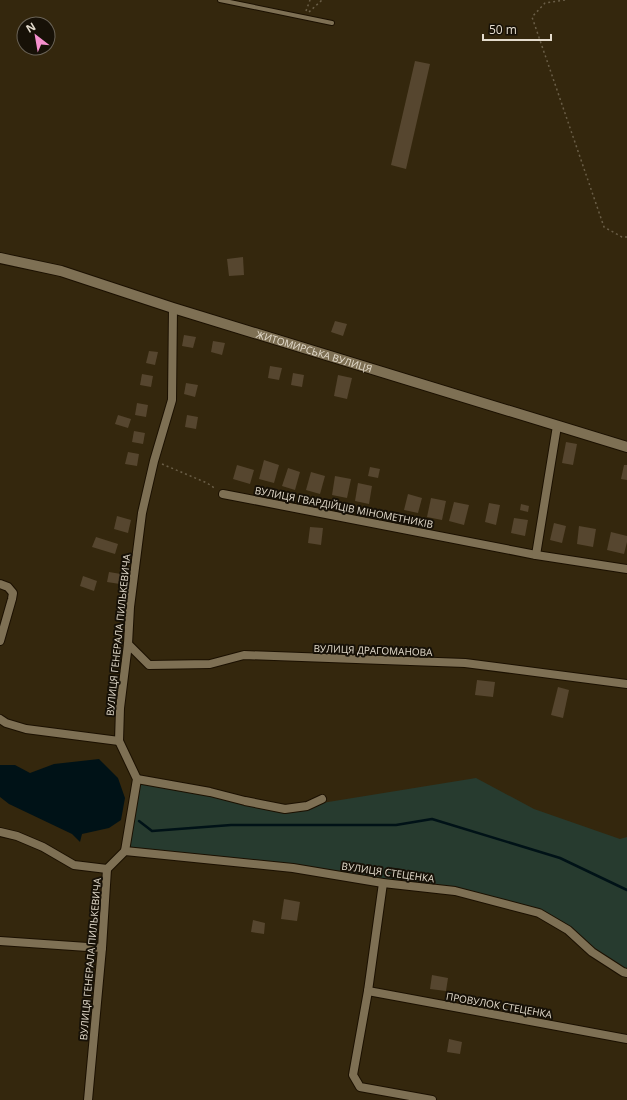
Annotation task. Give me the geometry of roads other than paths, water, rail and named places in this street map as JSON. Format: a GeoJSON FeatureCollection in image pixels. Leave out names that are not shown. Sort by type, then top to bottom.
{"type":"FeatureCollection","features":[{"type":"Feature","properties":{"kind":"main road","name":"ЖИТОМИРСЬКА ВУЛИЦЯ"},"geometry":{"type":"LineString","coordinates":[[0,258],[60,271],[173,308],[627,447]]}},
{"type":"Feature","properties":{"kind":"street","name":"ВУЛИЦЯ ГЕНЕРАЛА ПИЛЬКЕВИЧА"},"geometry":{"type":"LineString","coordinates":[[137,779],[119,741],[120,708],[128,644],[130,607],[142,513],[154,461],[172,400],[173,308]]}},
{"type":"Feature","properties":{"kind":"street"},"geometry":{"type":"LineString","coordinates":[[536,555],[557,426]]}},
{"type":"Feature","properties":{"kind":"street","name":"ВУЛИЦЯ ГВАРДІЙЦІВ МІНОМЕТНИКІВ"},"geometry":{"type":"LineString","coordinates":[[223,494],[536,555],[627,569]]}},
{"type":"Feature","properties":{"kind":"street"},"geometry":{"type":"LineString","coordinates":[[0,584],[8,587],[12,593],[12,599],[0,641]]}},
{"type":"Feature","properties":{"kind":"street","name":"ВУЛИЦЯ ДРАГОМАНОВА"},"geometry":{"type":"LineString","coordinates":[[128,644],[149,665],[210,664],[244,655],[465,664],[627,684]]}},
{"type":"Feature","properties":{"kind":"street"},"geometry":{"type":"LineString","coordinates":[[0,719],[6,723],[26,729],[119,741]]}},
{"type":"Feature","properties":{"kind":"street"},"geometry":{"type":"LineString","coordinates":[[125,851],[137,779],[210,792],[285,809],[307,806],[322,799]]}},
{"type":"Feature","properties":{"kind":"street"},"geometry":{"type":"LineString","coordinates":[[0,832],[17,836],[43,847],[74,865],[108,869]]}},
{"type":"Feature","properties":{"kind":"street","name":"ВУЛИЦЯ ГЕНЕРАЛА ПИЛЬКЕВИЧА"},"geometry":{"type":"LineString","coordinates":[[88,1100],[108,869],[125,851]]}},
{"type":"Feature","properties":{"kind":"street","name":"ВУЛИЦЯ СТЕЦЕНКА"},"geometry":{"type":"LineString","coordinates":[[125,851],[293,868],[383,883],[454,890],[539,913],[568,930],[592,952],[623,972],[627,973]]}},
{"type":"Feature","properties":{"kind":"street"},"geometry":{"type":"LineString","coordinates":[[383,883],[368,991],[353,1075],[360,1087],[432,1100]]}},
{"type":"Feature","properties":{"kind":"street"},"geometry":{"type":"LineString","coordinates":[[0,941],[102,948]]}},
{"type":"Feature","properties":{"kind":"street","name":"ПРОВУЛОК СТЕЦЕНКА"},"geometry":{"type":"LineString","coordinates":[[368,991],[627,1039]]}},
{"type":"Feature","properties":{"kind":"lane"},"geometry":{"type":"LineString","coordinates":[[220,0],[332,23]]}},
{"type":"Feature","properties":{"kind":"waterway"},"geometry":{"type":"LineString","coordinates":[[139,821],[152,831],[231,825],[396,825],[432,819],[560,858],[627,890]]}}]}
